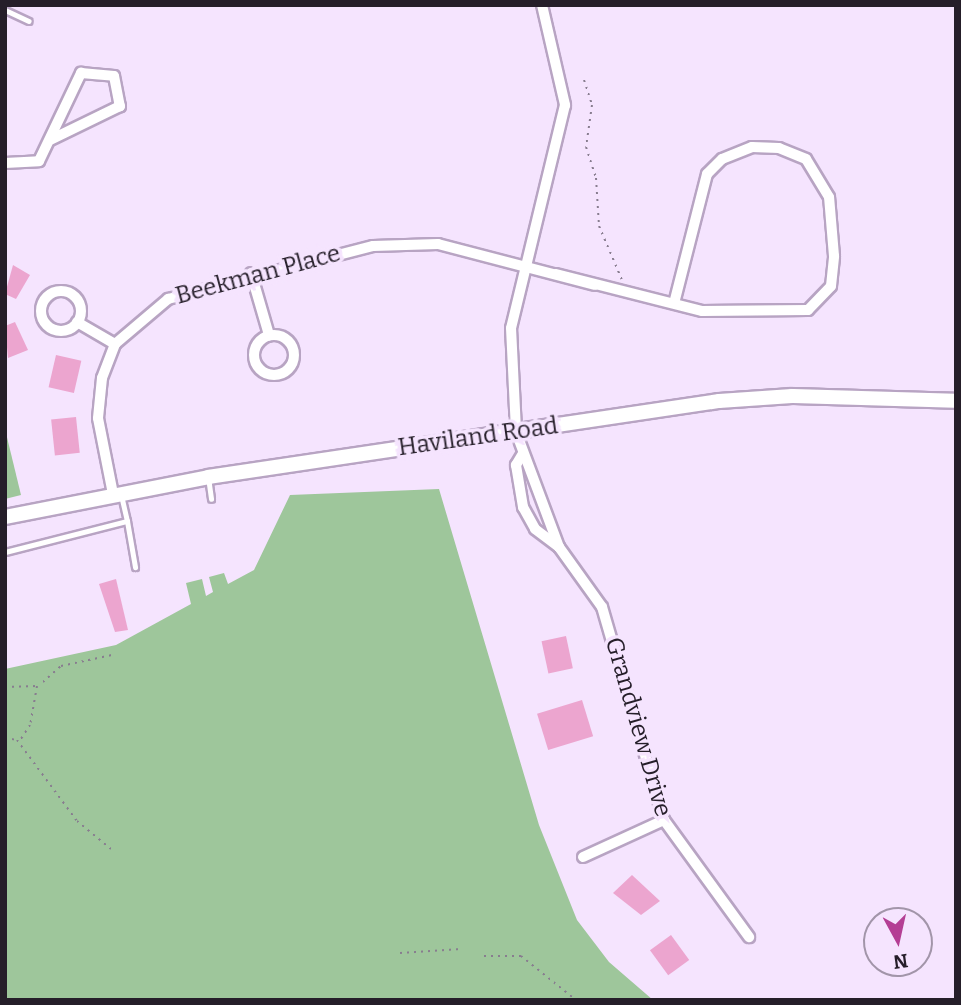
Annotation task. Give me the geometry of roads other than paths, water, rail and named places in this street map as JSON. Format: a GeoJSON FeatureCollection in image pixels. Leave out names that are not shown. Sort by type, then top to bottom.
{"type":"FeatureCollection","features":[{"type":"Feature","properties":{"kind":"street"},"geometry":{"type":"LineString","coordinates":[[522,455],[516,432],[509,360],[527,266],[565,105],[542,5]]}},
{"type":"Feature","properties":{"kind":"street"},"geometry":{"type":"LineString","coordinates":[[5,163],[39,161],[52,139],[64,99],[81,73],[114,76],[120,106],[52,139]]}},
{"type":"Feature","properties":{"kind":"street"},"geometry":{"type":"LineString","coordinates":[[752,147],[779,148],[806,159],[829,197],[831,286],[818,304],[794,313],[750,316],[674,303],[707,174],[722,159],[752,147]]}},
{"type":"Feature","properties":{"kind":"street","name":"Beekman Place"},"geometry":{"type":"LineString","coordinates":[[114,344],[156,305],[251,273],[373,246],[438,244],[674,303]]}},
{"type":"Feature","properties":{"kind":"street"},"geometry":{"type":"LineString","coordinates":[[251,273],[269,335]]}},
{"type":"Feature","properties":{"kind":"street"},"geometry":{"type":"LineString","coordinates":[[77,322],[114,344],[97,405],[117,493]]}},
{"type":"Feature","properties":{"kind":"street","name":"Haviland Road"},"geometry":{"type":"LineString","coordinates":[[5,517],[208,477],[516,432],[792,396],[956,401]]}},
{"type":"Feature","properties":{"kind":"street","name":"Grandview Drive"},"geometry":{"type":"LineString","coordinates":[[522,455],[516,465],[523,507],[535,529],[559,547]]}},
{"type":"Feature","properties":{"kind":"street","name":"Grandview Drive"},"geometry":{"type":"LineString","coordinates":[[522,455],[559,547],[602,607],[664,820],[749,937]]}},
{"type":"Feature","properties":{"kind":"street"},"geometry":{"type":"LineString","coordinates":[[583,857],[664,820]]}},
{"type":"Feature","properties":{"kind":"lane"},"geometry":{"type":"LineString","coordinates":[[5,10],[29,21]]}},
{"type":"Feature","properties":{"kind":"lane"},"geometry":{"type":"LineString","coordinates":[[208,477],[211,499]]}},
{"type":"Feature","properties":{"kind":"lane"},"geometry":{"type":"LineString","coordinates":[[117,493],[127,521],[135,568]]}},
{"type":"Feature","properties":{"kind":"lane"},"geometry":{"type":"LineString","coordinates":[[5,552],[127,521]]}}]}
